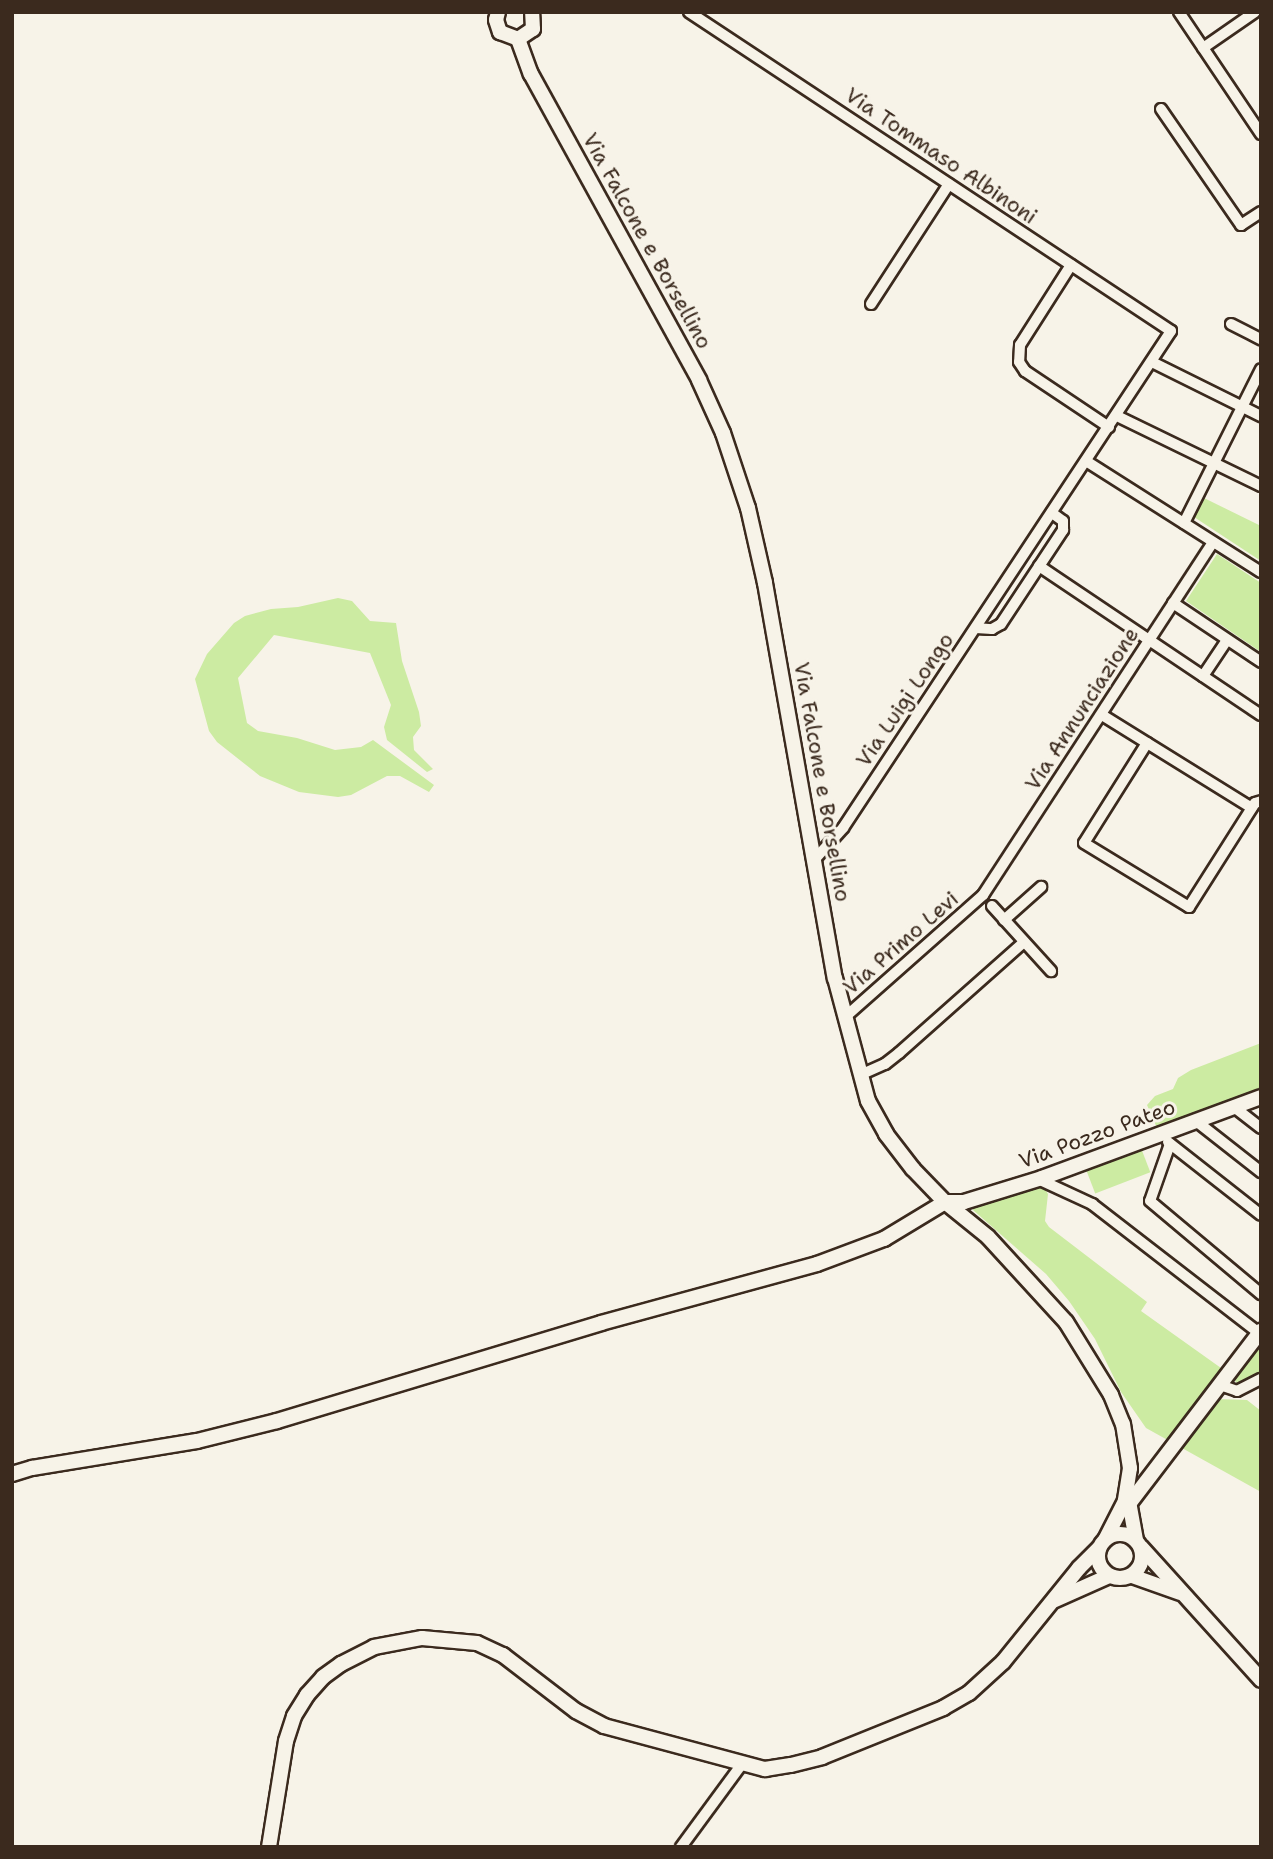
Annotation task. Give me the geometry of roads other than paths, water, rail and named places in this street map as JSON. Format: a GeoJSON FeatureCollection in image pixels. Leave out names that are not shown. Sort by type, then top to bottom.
{"type":"FeatureCollection","features":[{"type":"Feature","properties":{"kind":"street"},"geometry":{"type":"LineString","coordinates":[[498,12],[496,20],[500,32],[518,39],[533,29],[533,12]]}},
{"type":"Feature","properties":{"kind":"street","name":"Via Tommaso Albinoni"},"geometry":{"type":"LineString","coordinates":[[689,12],[1171,331]]}},
{"type":"Feature","properties":{"kind":"street"},"geometry":{"type":"LineString","coordinates":[[1180,12],[1261,134]]}},
{"type":"Feature","properties":{"kind":"street"},"geometry":{"type":"LineString","coordinates":[[1203,48],[1255,12]]}},
{"type":"Feature","properties":{"kind":"street","name":"Via Falcone e Borsellino"},"geometry":{"type":"LineString","coordinates":[[518,39],[531,74],[699,380],[723,433],[748,508],[765,583],[844,1018],[868,1101],[886,1134],[913,1169],[945,1202],[988,1237],[1033,1285],[1066,1322],[1095,1366],[1123,1424],[1130,1468],[1128,1498],[1138,1543]]}},
{"type":"Feature","properties":{"kind":"street"},"geometry":{"type":"LineString","coordinates":[[1161,109],[1241,225],[1261,212]]}},
{"type":"Feature","properties":{"kind":"street"},"geometry":{"type":"LineString","coordinates":[[871,304],[949,184]]}},
{"type":"Feature","properties":{"kind":"street"},"geometry":{"type":"LineString","coordinates":[[1071,265],[1020,345],[1019,362],[1025,371],[1109,427]]}},
{"type":"Feature","properties":{"kind":"street"},"geometry":{"type":"LineString","coordinates":[[1231,324],[1261,340]]}},
{"type":"Feature","properties":{"kind":"street","name":"Via Luigi Longo"},"geometry":{"type":"LineString","coordinates":[[815,859],[843,828],[1171,331]]}},
{"type":"Feature","properties":{"kind":"street"},"geometry":{"type":"LineString","coordinates":[[1152,362],[1261,416]]}},
{"type":"Feature","properties":{"kind":"street"},"geometry":{"type":"LineString","coordinates":[[1184,523],[1261,369]]}},
{"type":"Feature","properties":{"kind":"street"},"geometry":{"type":"LineString","coordinates":[[1117,416],[1261,486]]}},
{"type":"Feature","properties":{"kind":"street"},"geometry":{"type":"LineString","coordinates":[[1086,461],[1261,572]]}},
{"type":"Feature","properties":{"kind":"street","name":"Via Luigi Longo"},"geometry":{"type":"LineString","coordinates":[[976,628],[992,629],[1001,624],[1064,526],[1052,513]]}},
{"type":"Feature","properties":{"kind":"street","name":"Via Annunciazione"},"geometry":{"type":"LineString","coordinates":[[983,895],[1213,542]]}},
{"type":"Feature","properties":{"kind":"street"},"geometry":{"type":"LineString","coordinates":[[1039,566],[1261,715]]}},
{"type":"Feature","properties":{"kind":"street"},"geometry":{"type":"LineString","coordinates":[[1173,603],[1261,662]]}},
{"type":"Feature","properties":{"kind":"street"},"geometry":{"type":"LineString","coordinates":[[1203,676],[1227,640]]}},
{"type":"Feature","properties":{"kind":"street"},"geometry":{"type":"LineString","coordinates":[[1102,715],[1252,808]]}},
{"type":"Feature","properties":{"kind":"street"},"geometry":{"type":"LineString","coordinates":[[1147,743],[1084,843],[1188,907],[1252,808],[1261,801]]}},
{"type":"Feature","properties":{"kind":"street"},"geometry":{"type":"LineString","coordinates":[[1004,920],[1041,887]]}},
{"type":"Feature","properties":{"kind":"street","name":"Via Primo Levi"},"geometry":{"type":"LineString","coordinates":[[844,1018],[983,895]]}},
{"type":"Feature","properties":{"kind":"street"},"geometry":{"type":"LineString","coordinates":[[992,906],[1051,971]]}},
{"type":"Feature","properties":{"kind":"street"},"geometry":{"type":"LineString","coordinates":[[860,1075],[885,1064],[900,1053],[1024,942]]}},
{"type":"Feature","properties":{"kind":"street","name":"Via Pozzo Pateo"},"geometry":{"type":"LineString","coordinates":[[945,1202],[964,1202],[1165,1139],[1196,1121],[1261,1097]]}},
{"type":"Feature","properties":{"kind":"street"},"geometry":{"type":"LineString","coordinates":[[1234,1107],[1258,1123]]}},
{"type":"Feature","properties":{"kind":"street"},"geometry":{"type":"LineString","coordinates":[[1196,1121],[1261,1172]]}},
{"type":"Feature","properties":{"kind":"street"},"geometry":{"type":"LineString","coordinates":[[1261,1215],[1165,1139],[1150,1201],[1261,1294]]}},
{"type":"Feature","properties":{"kind":"street"},"geometry":{"type":"LineString","coordinates":[[1038,1179],[1098,1208],[1260,1332],[1128,1498]]}},
{"type":"Feature","properties":{"kind":"street"},"geometry":{"type":"LineString","coordinates":[[12,1474],[32,1468],[197,1441],[277,1421],[601,1323],[817,1264],[884,1239],[945,1202]]}},
{"type":"Feature","properties":{"kind":"street"},"geometry":{"type":"LineString","coordinates":[[1220,1385],[1237,1391],[1261,1379]]}},
{"type":"Feature","properties":{"kind":"street","name":"Via Falcone e Borsellino"},"geometry":{"type":"LineString","coordinates":[[269,1847],[285,1741],[293,1716],[306,1695],[341,1664],[374,1647],[422,1637],[477,1643],[503,1655],[576,1711],[604,1726],[765,1769],[791,1765],[822,1756],[943,1708],[969,1693],[1003,1662],[1102,1543],[1128,1498]]}},
{"type":"Feature","properties":{"kind":"street"},"geometry":{"type":"LineString","coordinates":[[1110,1576],[1100,1567],[1102,1543],[1125,1534],[1138,1543],[1261,1680]]}},
{"type":"Feature","properties":{"kind":"street"},"geometry":{"type":"LineString","coordinates":[[1132,1576],[1140,1566],[1138,1543]]}},
{"type":"Feature","properties":{"kind":"street"},"geometry":{"type":"LineString","coordinates":[[1054,1600],[1110,1576],[1132,1576],[1183,1594]]}},
{"type":"Feature","properties":{"kind":"street"},"geometry":{"type":"LineString","coordinates":[[681,1847],[742,1764]]}}]}
